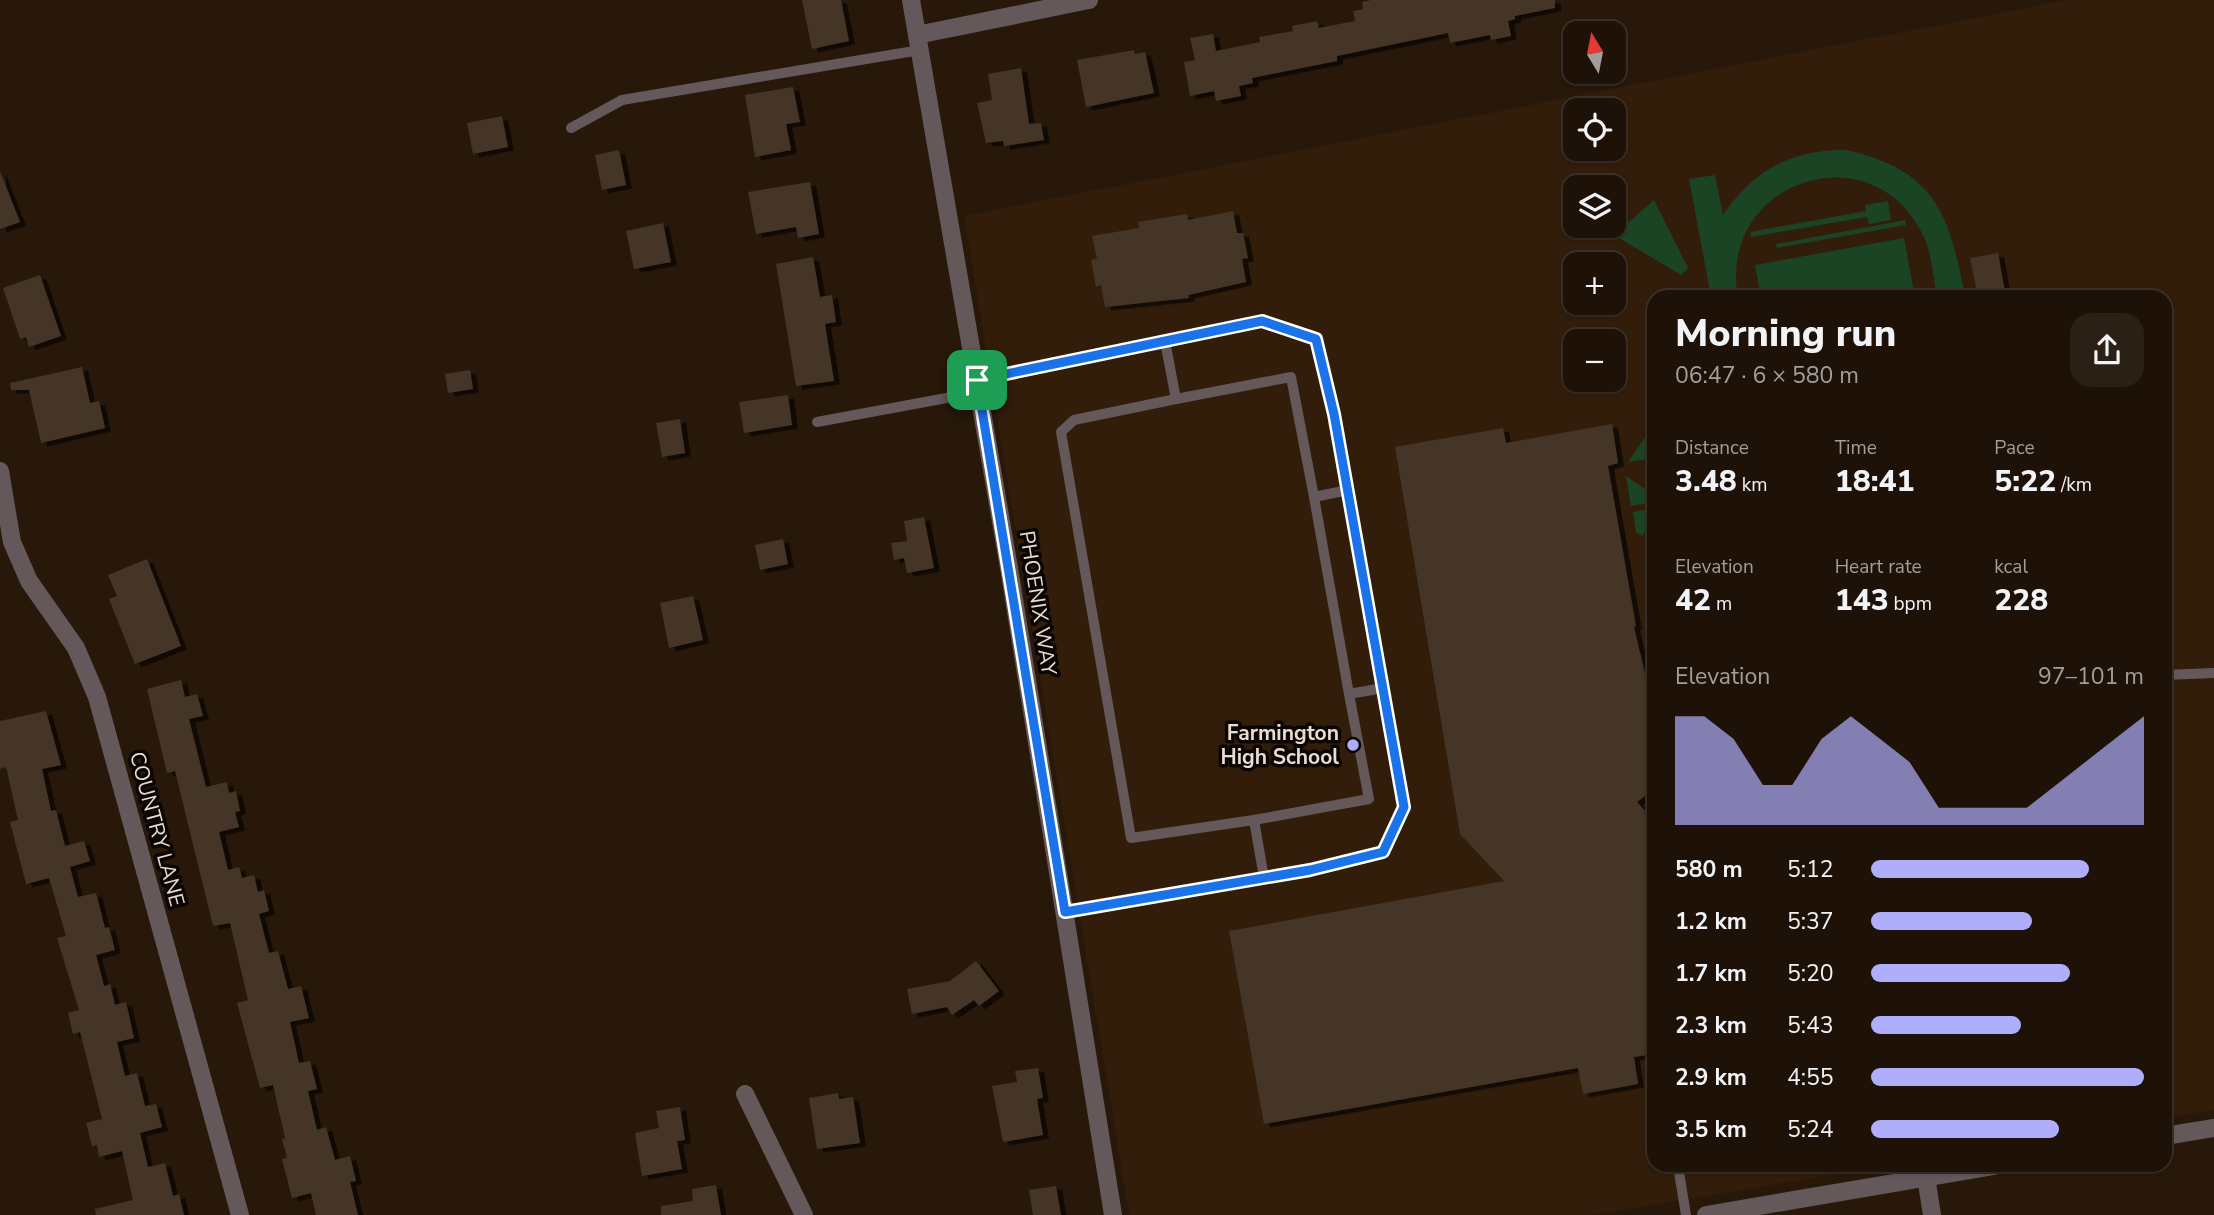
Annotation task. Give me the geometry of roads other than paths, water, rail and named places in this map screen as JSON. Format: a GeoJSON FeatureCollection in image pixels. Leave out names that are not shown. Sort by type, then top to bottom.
{"type":"FeatureCollection","features":[{"type":"Feature","properties":{"kind":"street","name":"PHOENIX WAY"},"geometry":{"type":"LineString","coordinates":[[911,0],[978,386],[1113,1215]]}},
{"type":"Feature","properties":{"kind":"street"},"geometry":{"type":"LineString","coordinates":[[918,42],[1089,0]]}},
{"type":"Feature","properties":{"kind":"street","name":"COUNTRY LANE"},"geometry":{"type":"LineString","coordinates":[[0,471],[12,542],[29,581],[76,648],[97,697],[240,1215]]}},
{"type":"Feature","properties":{"kind":"street"},"geometry":{"type":"LineString","coordinates":[[745,1094],[804,1215]]}},
{"type":"Feature","properties":{"kind":"street"},"geometry":{"type":"LineString","coordinates":[[2172,1135],[2214,1128]]}},
{"type":"Feature","properties":{"kind":"street"},"geometry":{"type":"LineString","coordinates":[[1706,1215],[1957,1172]]}},
{"type":"Feature","properties":{"kind":"street"},"geometry":{"type":"LineString","coordinates":[[1926,1177],[1933,1215]]}},
{"type":"Feature","properties":{"kind":"lane"},"geometry":{"type":"LineString","coordinates":[[571,128],[622,100],[918,42]]}},
{"type":"Feature","properties":{"kind":"lane"},"geometry":{"type":"LineString","coordinates":[[817,422],[1262,321],[1316,339],[1348,490],[1404,807],[1383,852],[1264,878],[1065,912]]}},
{"type":"Feature","properties":{"kind":"lane"},"geometry":{"type":"LineString","coordinates":[[1165,341],[1176,399]]}},
{"type":"Feature","properties":{"kind":"lane"},"geometry":{"type":"LineString","coordinates":[[1290,377],[1369,799],[1254,820],[1131,838],[1061,432],[1074,421],[1176,399],[1290,377]]}},
{"type":"Feature","properties":{"kind":"lane"},"geometry":{"type":"LineString","coordinates":[[1314,497],[1348,490]]}},
{"type":"Feature","properties":{"kind":"lane"},"geometry":{"type":"LineString","coordinates":[[2172,674],[2214,673]]}},
{"type":"Feature","properties":{"kind":"lane"},"geometry":{"type":"LineString","coordinates":[[1349,694],[1383,688]]}},
{"type":"Feature","properties":{"kind":"lane"},"geometry":{"type":"LineString","coordinates":[[1254,820],[1264,878]]}},
{"type":"Feature","properties":{"kind":"lane"},"geometry":{"type":"LineString","coordinates":[[1679,1172],[1686,1215]]}},
{"type":"Feature","properties":{"kind":"place","name":"Farmington High School"},"geometry":{"type":"Point","coordinates":[1353,745]}}]}
